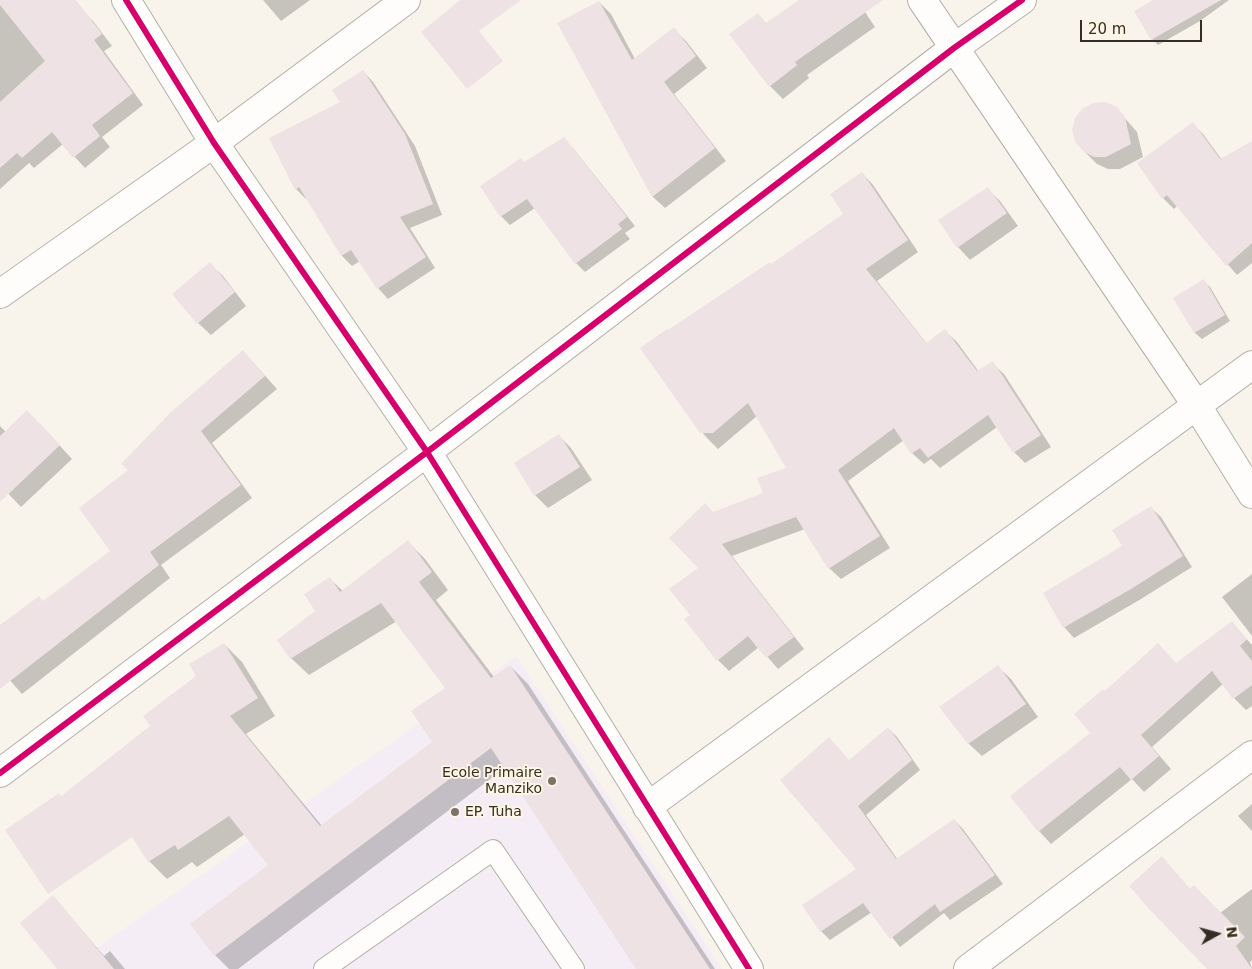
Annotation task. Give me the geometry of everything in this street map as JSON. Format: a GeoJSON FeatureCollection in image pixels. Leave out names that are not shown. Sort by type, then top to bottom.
{"type":"FeatureCollection","features":[{"type":"Feature","properties":{"kind":"street"},"geometry":{"type":"LineString","coordinates":[[126,0],[214,143],[427,452],[749,969]]}},
{"type":"Feature","properties":{"kind":"street"},"geometry":{"type":"LineString","coordinates":[[0,294],[214,143],[406,0]]}},
{"type":"Feature","properties":{"kind":"street"},"geometry":{"type":"LineString","coordinates":[[922,0],[1197,406],[1252,494]]}},
{"type":"Feature","properties":{"kind":"street"},"geometry":{"type":"LineString","coordinates":[[0,773],[427,452],[954,48],[1022,0]]}},
{"type":"Feature","properties":{"kind":"street"},"geometry":{"type":"LineString","coordinates":[[647,807],[1252,365]]}},
{"type":"Feature","properties":{"kind":"street"},"geometry":{"type":"LineString","coordinates":[[968,969],[1252,756]]}},
{"type":"Feature","properties":{"kind":"lane"},"geometry":{"type":"LineString","coordinates":[[324,969],[493,850],[574,969]]}},
{"type":"Feature","properties":{"kind":"shaded area","name":"EP. Tuha"},"geometry":{"type":"Polygon","coordinates":[[[516,656],[722,969],[66,969],[516,656]]]}},
{"type":"Feature","properties":{"kind":"building"},"geometry":{"type":"Polygon","coordinates":[[[0,0],[76,0],[102,34],[94,40],[133,93],[92,125],[100,136],[73,158],[52,132],[22,158],[17,153],[0,168],[0,102],[45,61],[0,5],[0,0]]]}},
{"type":"Feature","properties":{"kind":"building"},"geometry":{"type":"Polygon","coordinates":[[[460,0],[521,0],[479,31],[503,61],[467,89],[421,32],[460,0]]]}},
{"type":"Feature","properties":{"kind":"building"},"geometry":{"type":"Polygon","coordinates":[[[799,0],[883,0],[795,62],[797,65],[769,87],[729,34],[758,13],[766,23],[799,0]]]}},
{"type":"Feature","properties":{"kind":"building"},"geometry":{"type":"Polygon","coordinates":[[[1153,0],[1221,0],[1151,40],[1134,11],[1153,0]]]}},
{"type":"Feature","properties":{"kind":"building"},"geometry":{"type":"Polygon","coordinates":[[[599,1],[632,60],[674,27],[696,56],[664,82],[715,148],[652,197],[557,23],[599,1]]]}},
{"type":"Feature","properties":{"kind":"building"},"geometry":{"type":"Polygon","coordinates":[[[363,70],[405,134],[433,204],[400,217],[426,257],[377,289],[351,250],[341,256],[299,187],[295,190],[269,138],[340,102],[332,90],[363,70]]]}},
{"type":"Feature","properties":{"kind":"building"},"geometry":{"type":"Polygon","coordinates":[[[1106,102],[1117,107],[1125,117],[1131,144],[1106,157],[1094,157],[1083,151],[1075,142],[1072,130],[1075,118],[1083,108],[1094,103],[1106,102]]]}},
{"type":"Feature","properties":{"kind":"building"},"geometry":{"type":"Polygon","coordinates":[[[1193,122],[1220,159],[1252,141],[1252,243],[1226,266],[1167,195],[1162,199],[1137,163],[1193,122]]]}},
{"type":"Feature","properties":{"kind":"building"},"geometry":{"type":"Polygon","coordinates":[[[564,137],[627,217],[618,224],[622,229],[575,264],[527,199],[500,217],[480,186],[521,158],[524,162],[564,137]]]}},
{"type":"Feature","properties":{"kind":"building"},"geometry":{"type":"Polygon","coordinates":[[[862,172],[908,240],[866,269],[926,343],[945,329],[977,371],[993,361],[1041,435],[1013,453],[988,415],[928,458],[920,448],[911,454],[894,428],[838,470],[880,536],[828,569],[796,517],[722,544],[794,637],[766,658],[748,636],[717,661],[684,619],[690,615],[669,589],[698,568],[669,538],[705,503],[713,512],[763,493],[757,478],[786,468],[748,403],[713,433],[700,433],[640,348],[770,262],[771,264],[843,214],[830,194],[862,172]]]}},
{"type":"Feature","properties":{"kind":"building"},"geometry":{"type":"Polygon","coordinates":[[[988,187],[1007,213],[957,248],[938,220],[988,187]]]}},
{"type":"Feature","properties":{"kind":"building"},"geometry":{"type":"Polygon","coordinates":[[[210,262],[235,292],[197,324],[172,294],[210,262]]]}},
{"type":"Feature","properties":{"kind":"building"},"geometry":{"type":"Polygon","coordinates":[[[1204,279],[1225,315],[1194,333],[1173,298],[1204,279]]]}},
{"type":"Feature","properties":{"kind":"building"},"geometry":{"type":"Polygon","coordinates":[[[243,350],[265,376],[201,431],[241,485],[150,552],[159,565],[0,689],[0,625],[39,596],[43,601],[110,551],[79,508],[128,470],[121,464],[170,413],[243,350]]]}},
{"type":"Feature","properties":{"kind":"building"},"geometry":{"type":"Polygon","coordinates":[[[27,410],[60,445],[0,502],[0,436],[27,410]]]}},
{"type":"Feature","properties":{"kind":"building"},"geometry":{"type":"Polygon","coordinates":[[[559,434],[580,467],[534,496],[514,463],[559,434]]]}},
{"type":"Feature","properties":{"kind":"building"},"geometry":{"type":"Polygon","coordinates":[[[1151,506],[1183,556],[1131,589],[1063,628],[1043,593],[1122,546],[1112,530],[1151,506]]]}},
{"type":"Feature","properties":{"kind":"building"},"geometry":{"type":"Polygon","coordinates":[[[408,540],[432,572],[419,582],[491,678],[510,665],[710,969],[636,969],[491,748],[214,956],[190,924],[268,865],[229,816],[178,850],[175,845],[148,862],[132,837],[48,894],[5,830],[59,793],[61,796],[150,726],[143,716],[196,676],[189,664],[224,643],[258,698],[230,716],[320,826],[432,742],[411,711],[445,688],[381,603],[290,659],[277,640],[315,611],[304,594],[330,577],[340,592],[408,540]]]}},
{"type":"Feature","properties":{"kind":"building"},"geometry":{"type":"Polygon","coordinates":[[[1232,621],[1247,639],[1240,646],[1252,661],[1252,685],[1233,699],[1212,671],[1141,735],[1159,756],[1131,780],[1120,767],[1038,832],[1010,796],[1090,733],[1074,714],[1103,689],[1105,691],[1158,643],[1176,663],[1232,621]]]}},
{"type":"Feature","properties":{"kind":"building"},"geometry":{"type":"Polygon","coordinates":[[[998,665],[1026,704],[968,744],[939,707],[998,665]]]}},
{"type":"Feature","properties":{"kind":"building"},"geometry":{"type":"Polygon","coordinates":[[[888,727],[912,760],[858,806],[896,859],[954,819],[995,875],[940,912],[935,904],[890,939],[863,903],[820,932],[802,905],[856,869],[780,780],[829,737],[849,760],[888,727]]]}},
{"type":"Feature","properties":{"kind":"building"},"geometry":{"type":"Polygon","coordinates":[[[1162,856],[1190,889],[1194,885],[1245,937],[1236,946],[1252,969],[1207,969],[1129,886],[1162,856]]]}},
{"type":"Feature","properties":{"kind":"building"},"geometry":{"type":"Polygon","coordinates":[[[53,895],[114,969],[57,969],[20,923],[53,895]]]}},
{"type":"Feature","properties":{"kind":"cycle path"},"geometry":{"type":"LineString","coordinates":[[126,0],[214,143],[427,452],[749,969]]}},
{"type":"Feature","properties":{"kind":"cycle path"},"geometry":{"type":"LineString","coordinates":[[0,773],[427,452],[954,48],[1022,0]]}},
{"type":"Feature","properties":{"kind":"place","name":"Ecole Primaire Manziko"},"geometry":{"type":"Point","coordinates":[552,781]}},
{"type":"Feature","properties":{"kind":"place","name":"EP. Tuha"},"geometry":{"type":"Point","coordinates":[455,812]}}]}
